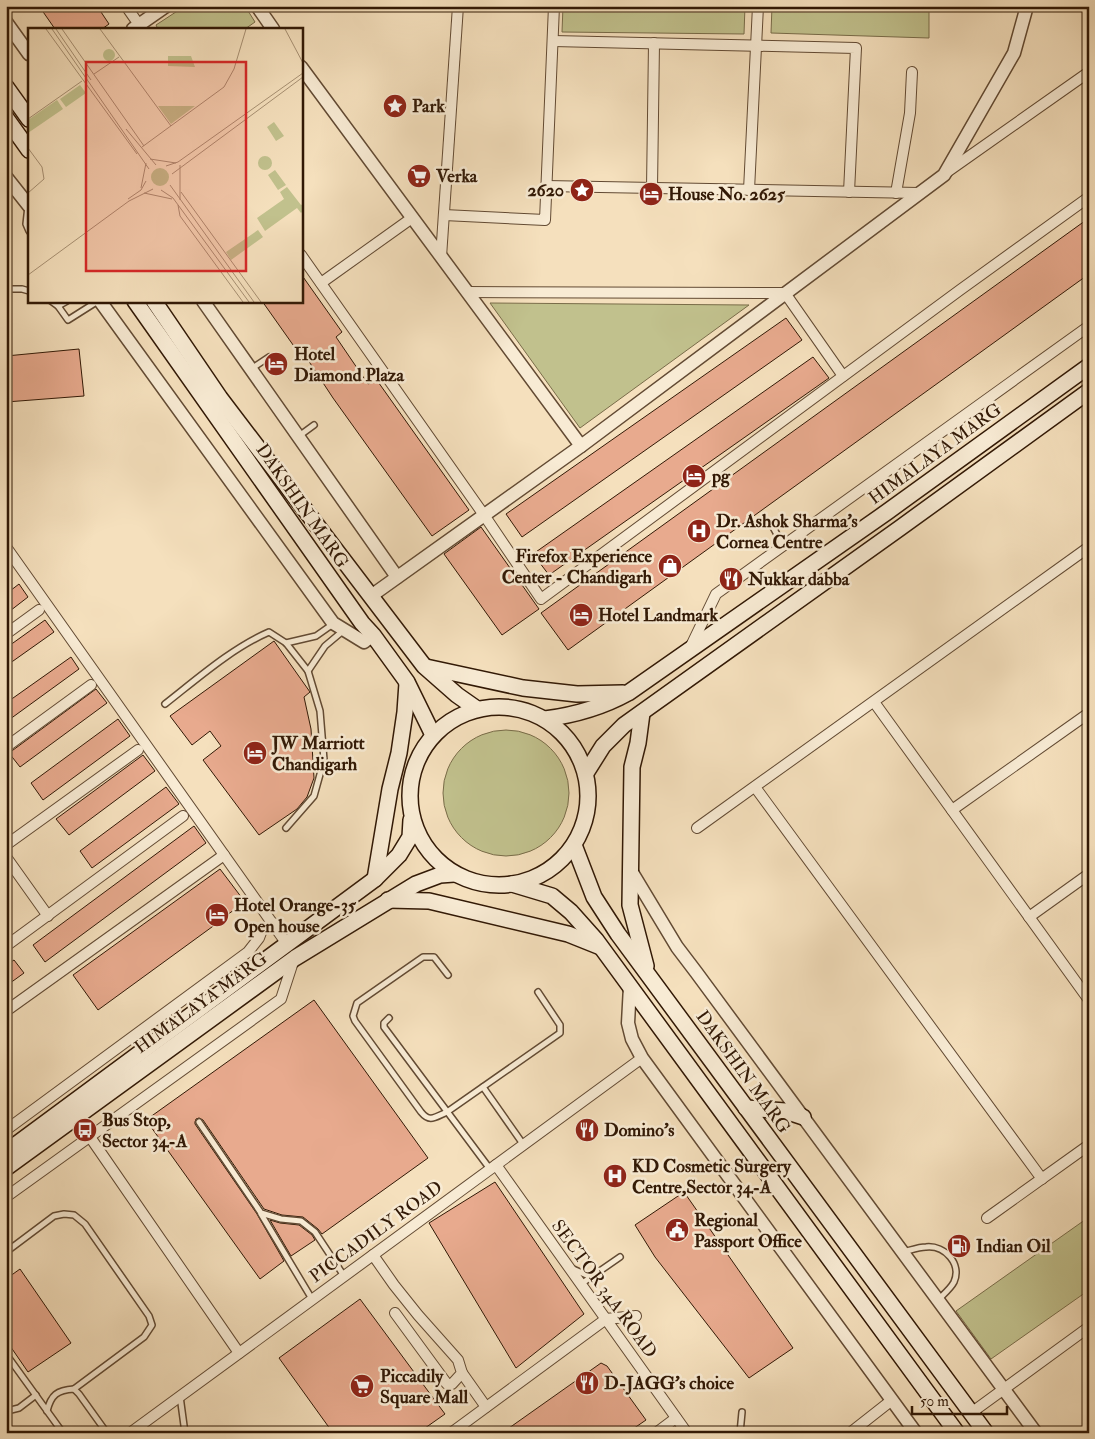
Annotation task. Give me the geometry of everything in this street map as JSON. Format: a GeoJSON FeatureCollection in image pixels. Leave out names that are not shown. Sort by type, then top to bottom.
{"type":"FeatureCollection","features":[{"type":"Feature","properties":{"kind":"main road"},"geometry":{"type":"LineString","coordinates":[[6,87],[28,118]]}},
{"type":"Feature","properties":{"kind":"main road"},"geometry":{"type":"LineString","coordinates":[[6,118],[28,149]]}},
{"type":"Feature","properties":{"kind":"main road","name":"DAKSHIN MARG"},"geometry":{"type":"LineString","coordinates":[[135,302],[356,615],[407,682],[433,735]]}},
{"type":"Feature","properties":{"kind":"main road","name":"DAKSHIN MARG"},"geometry":{"type":"LineString","coordinates":[[155,302],[220,398],[424,666],[457,695],[477,709]]}},
{"type":"Feature","properties":{"kind":"main road","name":"HIMALAYA MARG"},"geometry":{"type":"LineString","coordinates":[[545,719],[572,715],[613,701],[628,693],[887,512],[1089,366]]}},
{"type":"Feature","properties":{"kind":"main road"},"geometry":{"type":"LineString","coordinates":[[586,773],[603,746],[624,725],[1089,392]]}},
{"type":"Feature","properties":{"kind":"main road"},"geometry":{"type":"LineString","coordinates":[[424,666],[523,688],[577,694],[628,693]]}},
{"type":"Feature","properties":{"kind":"main road"},"geometry":{"type":"LineString","coordinates":[[375,879],[390,789],[406,712],[407,682]]}},
{"type":"Feature","properties":{"kind":"main road"},"geometry":{"type":"LineString","coordinates":[[501,706],[524,710],[545,719],[563,733],[577,752],[586,773],[589,798],[585,822],[574,845],[557,864],[536,877],[512,884],[492,885],[472,881],[454,874],[435,859],[420,839],[411,817],[409,795],[412,773],[420,753],[433,735],[446,724],[461,714],[477,709],[501,706]]}},
{"type":"Feature","properties":{"kind":"main road"},"geometry":{"type":"LineString","coordinates":[[642,713],[638,743],[632,767],[630,905],[649,976]]}},
{"type":"Feature","properties":{"kind":"main road","name":"HIMALAYA MARG"},"geometry":{"type":"LineString","coordinates":[[6,1152],[375,879],[399,855],[410,837],[411,817]]}},
{"type":"Feature","properties":{"kind":"main road","name":"DAKSHIN MARG"},"geometry":{"type":"LineString","coordinates":[[574,845],[594,897],[618,934],[986,1433]]}},
{"type":"Feature","properties":{"kind":"main road","name":"HIMALAYA MARG"},"geometry":{"type":"LineString","coordinates":[[6,1168],[294,958],[416,884],[440,875],[454,874]]}},
{"type":"Feature","properties":{"kind":"main road"},"geometry":{"type":"LineString","coordinates":[[512,884],[552,896],[571,912],[596,940],[957,1433]]}},
{"type":"Feature","properties":{"kind":"main road"},"geometry":{"type":"LineString","coordinates":[[388,900],[429,901],[568,934],[600,946]]}},
{"type":"Feature","properties":{"kind":"main road"},"geometry":{"type":"LineString","coordinates":[[746,1108],[785,1111],[803,1116]]}},
{"type":"Feature","properties":{"kind":"street"},"geometry":{"type":"LineString","coordinates":[[126,6],[138,27],[166,6]]}},
{"type":"Feature","properties":{"kind":"street"},"geometry":{"type":"LineString","coordinates":[[257,6],[272,28]]}},
{"type":"Feature","properties":{"kind":"street"},"geometry":{"type":"LineString","coordinates":[[441,257],[458,6]]}},
{"type":"Feature","properties":{"kind":"street"},"geometry":{"type":"LineString","coordinates":[[444,215],[545,220],[554,6]]}},
{"type":"Feature","properties":{"kind":"street"},"geometry":{"type":"LineString","coordinates":[[749,190],[758,6]]}},
{"type":"Feature","properties":{"kind":"street"},"geometry":{"type":"LineString","coordinates":[[944,174],[1014,53],[1027,6]]}},
{"type":"Feature","properties":{"kind":"street"},"geometry":{"type":"LineString","coordinates":[[6,22],[28,53]]}},
{"type":"Feature","properties":{"kind":"street"},"geometry":{"type":"LineString","coordinates":[[553,41],[856,48],[849,192]]}},
{"type":"Feature","properties":{"kind":"street"},"geometry":{"type":"LineString","coordinates":[[652,188],[654,44]]}},
{"type":"Feature","properties":{"kind":"street"},"geometry":{"type":"LineString","coordinates":[[302,68],[581,446]]}},
{"type":"Feature","properties":{"kind":"street"},"geometry":{"type":"LineString","coordinates":[[896,192],[910,113],[912,72]]}},
{"type":"Feature","properties":{"kind":"street"},"geometry":{"type":"LineString","coordinates":[[371,596],[581,446],[944,174],[1089,72]]}},
{"type":"Feature","properties":{"kind":"street"},"geometry":{"type":"LineString","coordinates":[[6,177],[28,205]]}},
{"type":"Feature","properties":{"kind":"street"},"geometry":{"type":"LineString","coordinates":[[546,186],[919,193]]}},
{"type":"Feature","properties":{"kind":"street"},"geometry":{"type":"LineString","coordinates":[[302,256],[541,599],[1089,197]]}},
{"type":"Feature","properties":{"kind":"street"},"geometry":{"type":"LineString","coordinates":[[321,283],[412,218]]}},
{"type":"Feature","properties":{"kind":"street"},"geometry":{"type":"LineString","coordinates":[[467,292],[785,293]]}},
{"type":"Feature","properties":{"kind":"street"},"geometry":{"type":"LineString","coordinates":[[785,293],[843,376]]}},
{"type":"Feature","properties":{"kind":"street"},"geometry":{"type":"LineString","coordinates":[[100,302],[338,627],[364,642],[373,635]]}},
{"type":"Feature","properties":{"kind":"street"},"geometry":{"type":"LineString","coordinates":[[204,302],[397,576]]}},
{"type":"Feature","properties":{"kind":"street"},"geometry":{"type":"LineString","coordinates":[[690,648],[716,594],[1089,326]]}},
{"type":"Feature","properties":{"kind":"street"},"geometry":{"type":"LineString","coordinates":[[6,547],[287,944]]}},
{"type":"Feature","properties":{"kind":"street"},"geometry":{"type":"LineString","coordinates":[[697,828],[1089,547]]}},
{"type":"Feature","properties":{"kind":"street"},"geometry":{"type":"LineString","coordinates":[[6,634],[39,610]]}},
{"type":"Feature","properties":{"kind":"street"},"geometry":{"type":"LineString","coordinates":[[6,747],[91,685]]}},
{"type":"Feature","properties":{"kind":"street"},"geometry":{"type":"LineString","coordinates":[[874,702],[1089,1000]]}},
{"type":"Feature","properties":{"kind":"street"},"geometry":{"type":"LineString","coordinates":[[952,810],[1089,713]]}},
{"type":"Feature","properties":{"kind":"street"},"geometry":{"type":"LineString","coordinates":[[6,845],[138,750]]}},
{"type":"Feature","properties":{"kind":"street"},"geometry":{"type":"LineString","coordinates":[[755,787],[1042,1178]]}},
{"type":"Feature","properties":{"kind":"street"},"geometry":{"type":"LineString","coordinates":[[6,946],[183,816]]}},
{"type":"Feature","properties":{"kind":"street"},"geometry":{"type":"LineString","coordinates":[[6,1011],[224,855]]}},
{"type":"Feature","properties":{"kind":"street"},"geometry":{"type":"LineString","coordinates":[[6,858],[48,916]]}},
{"type":"Feature","properties":{"kind":"street"},"geometry":{"type":"LineString","coordinates":[[630,869],[677,947],[1036,1433]]}},
{"type":"Feature","properties":{"kind":"street"},"geometry":{"type":"LineString","coordinates":[[1029,917],[1089,874]]}},
{"type":"Feature","properties":{"kind":"street"},"geometry":{"type":"LineString","coordinates":[[6,1130],[248,952],[259,938],[262,930],[273,923]]}},
{"type":"Feature","properties":{"kind":"street"},"geometry":{"type":"LineString","coordinates":[[6,1197],[281,999],[294,958]]}},
{"type":"Feature","properties":{"kind":"street"},"geometry":{"type":"LineString","coordinates":[[630,986],[628,1022],[632,1039],[642,1058],[916,1433]]}},
{"type":"Feature","properties":{"kind":"street","name":"PICCADILY ROAD"},"geometry":{"type":"LineString","coordinates":[[130,1433],[642,1058]]}},
{"type":"Feature","properties":{"kind":"street"},"geometry":{"type":"LineString","coordinates":[[90,1137],[239,1353]]}},
{"type":"Feature","properties":{"kind":"street"},"geometry":{"type":"LineString","coordinates":[[987,1218],[1089,1145]]}},
{"type":"Feature","properties":{"kind":"street","name":"SECTOR 34A ROAD"},"geometry":{"type":"LineString","coordinates":[[493,1167],[568,1266],[687,1433]]}},
{"type":"Feature","properties":{"kind":"street"},"geometry":{"type":"LineString","coordinates":[[373,1254],[400,1293],[458,1360],[462,1373],[486,1407]]}},
{"type":"Feature","properties":{"kind":"street"},"geometry":{"type":"LineString","coordinates":[[395,1312],[447,1384],[452,1384],[462,1373]]}},
{"type":"Feature","properties":{"kind":"street"},"geometry":{"type":"LineString","coordinates":[[451,1433],[606,1319],[636,1316]]}},
{"type":"Feature","properties":{"kind":"street"},"geometry":{"type":"LineString","coordinates":[[971,1413],[1089,1327]]}},
{"type":"Feature","properties":{"kind":"street"},"geometry":{"type":"LineString","coordinates":[[850,1433],[892,1400]]}},
{"type":"Feature","properties":{"kind":"street"},"geometry":{"type":"LineString","coordinates":[[656,1433],[676,1418]]}},
{"type":"Feature","properties":{"kind":"lane"},"geometry":{"type":"LineString","coordinates":[[28,212],[26,224],[28,229]]}},
{"type":"Feature","properties":{"kind":"lane"},"geometry":{"type":"LineString","coordinates":[[6,289],[28,291]]}},
{"type":"Feature","properties":{"kind":"lane"},"geometry":{"type":"LineString","coordinates":[[52,302],[58,306],[68,320],[97,302]]}},
{"type":"Feature","properties":{"kind":"lane"},"geometry":{"type":"LineString","coordinates":[[58,306],[65,302]]}},
{"type":"Feature","properties":{"kind":"lane"},"geometry":{"type":"LineString","coordinates":[[251,369],[269,357]]}},
{"type":"Feature","properties":{"kind":"lane"},"geometry":{"type":"LineString","coordinates":[[298,436],[314,424]]}},
{"type":"Feature","properties":{"kind":"lane"},"geometry":{"type":"LineString","coordinates":[[770,522],[783,546]]}},
{"type":"Feature","properties":{"kind":"lane"},"geometry":{"type":"LineString","coordinates":[[286,643],[316,636],[338,627]]}},
{"type":"Feature","properties":{"kind":"lane"},"geometry":{"type":"LineString","coordinates":[[308,670],[338,627]]}},
{"type":"Feature","properties":{"kind":"lane"},"geometry":{"type":"LineString","coordinates":[[165,704],[212,667],[256,638],[269,632],[286,643],[308,670],[320,711],[324,760],[314,796],[286,828]]}},
{"type":"Feature","properties":{"kind":"lane"},"geometry":{"type":"LineString","coordinates":[[448,975],[434,957],[423,957],[357,1004],[353,1016],[426,1117],[433,1119],[447,1112],[560,1033],[560,1025],[538,992]]}},
{"type":"Feature","properties":{"kind":"lane"},"geometry":{"type":"LineString","coordinates":[[389,1018],[384,1023],[384,1027],[447,1112],[493,1167]]}},
{"type":"Feature","properties":{"kind":"lane"},"geometry":{"type":"LineString","coordinates":[[483,1087],[523,1144]]}},
{"type":"Feature","properties":{"kind":"lane"},"geometry":{"type":"LineString","coordinates":[[198,1122],[261,1214],[312,1299]]}},
{"type":"Feature","properties":{"kind":"lane"},"geometry":{"type":"LineString","coordinates":[[261,1214],[301,1221],[315,1232],[344,1276]]}},
{"type":"Feature","properties":{"kind":"lane"},"geometry":{"type":"LineString","coordinates":[[6,1252],[54,1216],[74,1215],[85,1224],[149,1316],[152,1325],[144,1337],[74,1389],[56,1394],[50,1400],[47,1411]]}},
{"type":"Feature","properties":{"kind":"lane"},"geometry":{"type":"LineString","coordinates":[[903,1252],[927,1246],[945,1251],[953,1260],[957,1271],[954,1283],[938,1300]]}},
{"type":"Feature","properties":{"kind":"lane"},"geometry":{"type":"LineString","coordinates":[[580,1284],[620,1257]]}},
{"type":"Feature","properties":{"kind":"lane"},"geometry":{"type":"LineString","coordinates":[[568,1266],[591,1277]]}},
{"type":"Feature","properties":{"kind":"lane"},"geometry":{"type":"LineString","coordinates":[[6,1354],[63,1433]]}},
{"type":"Feature","properties":{"kind":"lane"},"geometry":{"type":"LineString","coordinates":[[74,1389],[107,1433]]}},
{"type":"Feature","properties":{"kind":"lane"},"geometry":{"type":"LineString","coordinates":[[6,1408],[11,1410],[18,1408],[36,1395]]}},
{"type":"Feature","properties":{"kind":"lane"},"geometry":{"type":"LineString","coordinates":[[180,1396],[185,1433]]}},
{"type":"Feature","properties":{"kind":"lane"},"geometry":{"type":"LineString","coordinates":[[740,1433],[742,1412]]}},
{"type":"Feature","properties":{"kind":"green space"},"geometry":{"type":"Polygon","coordinates":[[[185,6],[245,6],[255,22],[246,28],[158,28],[156,25],[185,6]]]}},
{"type":"Feature","properties":{"kind":"green space"},"geometry":{"type":"Polygon","coordinates":[[[563,6],[745,6],[744,34],[562,32],[563,6]]]}},
{"type":"Feature","properties":{"kind":"green space"},"geometry":{"type":"Polygon","coordinates":[[[772,6],[929,11],[929,38],[771,33],[772,6]]]}},
{"type":"Feature","properties":{"kind":"green space"},"geometry":{"type":"Polygon","coordinates":[[[490,303],[749,305],[580,428],[490,303]]]}},
{"type":"Feature","properties":{"kind":"green space"},"geometry":{"type":"Polygon","coordinates":[[[506,730],[530,735],[550,749],[564,769],[569,793],[564,817],[550,837],[530,851],[506,856],[482,851],[462,837],[448,817],[443,793],[448,769],[462,749],[482,735],[506,730]]]}},
{"type":"Feature","properties":{"kind":"green space"},"geometry":{"type":"Polygon","coordinates":[[[1089,1217],[1089,1290],[991,1359],[956,1311],[1089,1217]]]}},
{"type":"Feature","properties":{"kind":"building"},"geometry":{"type":"Polygon","coordinates":[[[39,6],[97,6],[109,24],[103,28],[54,28],[39,6]]]}},
{"type":"Feature","properties":{"kind":"building"},"geometry":{"type":"Polygon","coordinates":[[[1089,218],[1089,274],[568,650],[541,613],[1089,218]]]}},
{"type":"Feature","properties":{"kind":"building"},"geometry":{"type":"Polygon","coordinates":[[[302,275],[342,332],[336,337],[368,384],[376,379],[469,510],[432,536],[333,398],[306,357],[303,359],[263,302],[302,302],[302,275]]]}},
{"type":"Feature","properties":{"kind":"building"},"geometry":{"type":"Polygon","coordinates":[[[786,318],[802,340],[522,537],[506,514],[786,318]]]}},
{"type":"Feature","properties":{"kind":"building"},"geometry":{"type":"Polygon","coordinates":[[[79,349],[84,396],[6,402],[6,356],[79,349]]]}},
{"type":"Feature","properties":{"kind":"building"},"geometry":{"type":"Polygon","coordinates":[[[813,357],[829,378],[549,575],[533,554],[813,357]]]}},
{"type":"Feature","properties":{"kind":"building"},"geometry":{"type":"Polygon","coordinates":[[[481,527],[539,609],[502,635],[444,554],[481,527]]]}},
{"type":"Feature","properties":{"kind":"building"},"geometry":{"type":"Polygon","coordinates":[[[19,584],[28,597],[6,614],[6,594],[19,584]]]}},
{"type":"Feature","properties":{"kind":"building"},"geometry":{"type":"Polygon","coordinates":[[[45,620],[54,632],[6,666],[6,648],[45,620]]]}},
{"type":"Feature","properties":{"kind":"building","name":"JW Marriott Chandigarh"},"geometry":{"type":"Polygon","coordinates":[[[274,641],[310,692],[304,697],[311,729],[314,778],[307,797],[297,809],[259,835],[203,760],[221,746],[210,731],[192,745],[170,716],[274,641]]]}},
{"type":"Feature","properties":{"kind":"building"},"geometry":{"type":"Polygon","coordinates":[[[71,657],[79,669],[6,722],[6,703],[71,657]]]}},
{"type":"Feature","properties":{"kind":"building"},"geometry":{"type":"Polygon","coordinates":[[[96,689],[107,703],[20,767],[9,753],[96,689]]]}},
{"type":"Feature","properties":{"kind":"building"},"geometry":{"type":"Polygon","coordinates":[[[118,719],[130,736],[43,800],[31,783],[118,719]]]}},
{"type":"Feature","properties":{"kind":"building"},"geometry":{"type":"Polygon","coordinates":[[[143,755],[155,771],[69,835],[56,819],[143,755]]]}},
{"type":"Feature","properties":{"kind":"building"},"geometry":{"type":"Polygon","coordinates":[[[166,787],[179,804],[92,868],[80,851],[166,787]]]}},
{"type":"Feature","properties":{"kind":"building"},"geometry":{"type":"Polygon","coordinates":[[[194,826],[206,843],[45,962],[33,945],[194,826]]]}},
{"type":"Feature","properties":{"kind":"building"},"geometry":{"type":"Polygon","coordinates":[[[220,869],[245,902],[98,1010],[73,975],[220,869]]]}},
{"type":"Feature","properties":{"kind":"building"},"geometry":{"type":"Polygon","coordinates":[[[14,960],[24,973],[6,986],[6,965],[14,960]]]}},
{"type":"Feature","properties":{"kind":"building"},"geometry":{"type":"Polygon","coordinates":[[[314,1000],[428,1158],[322,1234],[303,1217],[282,1215],[264,1209],[203,1120],[196,1119],[195,1124],[257,1214],[284,1261],[260,1279],[146,1120],[314,1000]]]}},
{"type":"Feature","properties":{"kind":"building"},"geometry":{"type":"Polygon","coordinates":[[[495,1182],[584,1314],[516,1368],[429,1223],[495,1182]]]}},
{"type":"Feature","properties":{"kind":"building"},"geometry":{"type":"Polygon","coordinates":[[[684,1192],[793,1348],[749,1378],[655,1257],[635,1225],[684,1192]]]}},
{"type":"Feature","properties":{"kind":"building"},"geometry":{"type":"Polygon","coordinates":[[[270,1220],[299,1225],[312,1235],[315,1240],[291,1256],[270,1220]]]}},
{"type":"Feature","properties":{"kind":"building"},"geometry":{"type":"Polygon","coordinates":[[[20,1269],[71,1343],[28,1372],[6,1340],[6,1279],[20,1269]]]}},
{"type":"Feature","properties":{"kind":"building","name":"Piccadily Square Mall"},"geometry":{"type":"Polygon","coordinates":[[[360,1299],[445,1414],[418,1433],[333,1433],[279,1358],[360,1299]]]}},
{"type":"Feature","properties":{"kind":"building"},"geometry":{"type":"Polygon","coordinates":[[[601,1363],[607,1366],[646,1420],[627,1433],[502,1433],[601,1363]]]}},
{"type":"Feature","properties":{"kind":"place","name":"Park"},"geometry":{"type":"Point","coordinates":[395,106]}},
{"type":"Feature","properties":{"kind":"place","name":"Verka"},"geometry":{"type":"Point","coordinates":[419,176]}},
{"type":"Feature","properties":{"kind":"place","name":"2620"},"geometry":{"type":"Point","coordinates":[582,190]}},
{"type":"Feature","properties":{"kind":"place","name":"House No. 2625"},"geometry":{"type":"Point","coordinates":[651,194]}},
{"type":"Feature","properties":{"kind":"place","name":"Hotel Diamond Plaza"},"geometry":{"type":"Point","coordinates":[276,364]}},
{"type":"Feature","properties":{"kind":"place","name":"pg"},"geometry":{"type":"Point","coordinates":[694,476]}},
{"type":"Feature","properties":{"kind":"place","name":"Dr. Ashok Sharma's Cornea Centre"},"geometry":{"type":"Point","coordinates":[699,531]}},
{"type":"Feature","properties":{"kind":"place","name":"Firefox Experience Center - Chandigarh"},"geometry":{"type":"Point","coordinates":[670,566]}},
{"type":"Feature","properties":{"kind":"place","name":"Nukkar dabba"},"geometry":{"type":"Point","coordinates":[731,579]}},
{"type":"Feature","properties":{"kind":"place","name":"Hotel Landmark"},"geometry":{"type":"Point","coordinates":[581,615]}},
{"type":"Feature","properties":{"kind":"place","name":"JW Marriott Chandigarh"},"geometry":{"type":"Point","coordinates":[255,753]}},
{"type":"Feature","properties":{"kind":"place","name":"Hotel Orange-35 Open house"},"geometry":{"type":"Point","coordinates":[217,915]}},
{"type":"Feature","properties":{"kind":"place","name":"Bus Stop, Sector 34-A"},"geometry":{"type":"Point","coordinates":[85,1130]}},
{"type":"Feature","properties":{"kind":"place","name":"Domino's"},"geometry":{"type":"Point","coordinates":[587,1130]}},
{"type":"Feature","properties":{"kind":"place","name":"KD Cosmetic Surgery Centre,Sector 34-A"},"geometry":{"type":"Point","coordinates":[615,1176]}},
{"type":"Feature","properties":{"kind":"place","name":"Regional Passport Office"},"geometry":{"type":"Point","coordinates":[677,1230]}},
{"type":"Feature","properties":{"kind":"place","name":"Indian Oil"},"geometry":{"type":"Point","coordinates":[959,1246]}},
{"type":"Feature","properties":{"kind":"place","name":"D-JAGG's choice"},"geometry":{"type":"Point","coordinates":[587,1383]}},
{"type":"Feature","properties":{"kind":"place","name":"Piccadily Square Mall"},"geometry":{"type":"Point","coordinates":[362,1386]}}]}
